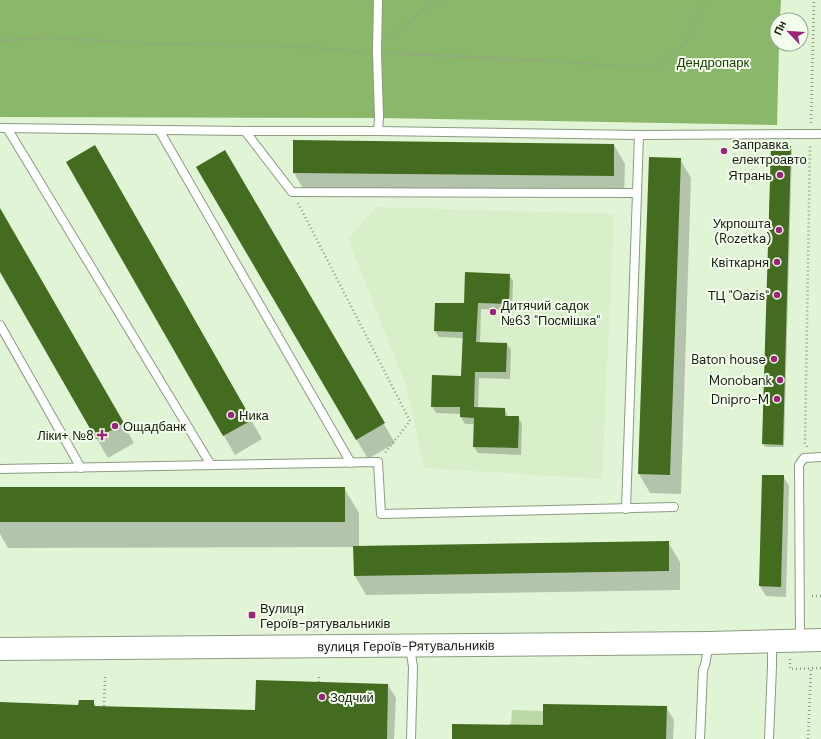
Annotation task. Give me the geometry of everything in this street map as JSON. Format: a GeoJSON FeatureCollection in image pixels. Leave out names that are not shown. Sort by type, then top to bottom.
{"type":"FeatureCollection","features":[{"type":"Feature","properties":{"kind":"main road","name":"вулиця Героїв-Рятувальників"},"geometry":{"type":"LineString","coordinates":[[0,649],[409,647],[809,641]]}},
{"type":"Feature","properties":{"kind":"lane"},"geometry":{"type":"LineString","coordinates":[[378,0],[378,131]]}},
{"type":"Feature","properties":{"kind":"lane"},"geometry":{"type":"LineString","coordinates":[[3,128],[639,135],[821,134]]}},
{"type":"Feature","properties":{"kind":"lane"},"geometry":{"type":"LineString","coordinates":[[3,128],[211,465]]}},
{"type":"Feature","properties":{"kind":"lane"},"geometry":{"type":"LineString","coordinates":[[158,130],[351,462]]}},
{"type":"Feature","properties":{"kind":"lane"},"geometry":{"type":"LineString","coordinates":[[245,131],[292,192],[637,193]]}},
{"type":"Feature","properties":{"kind":"lane"},"geometry":{"type":"LineString","coordinates":[[626,509],[639,135]]}},
{"type":"Feature","properties":{"kind":"lane"},"geometry":{"type":"LineString","coordinates":[[0,325],[81,468]]}},
{"type":"Feature","properties":{"kind":"lane"},"geometry":{"type":"LineString","coordinates":[[809,641],[799,465],[804,458],[817,457]]}},
{"type":"Feature","properties":{"kind":"lane"},"geometry":{"type":"LineString","coordinates":[[0,469],[378,462],[381,514],[674,508]]}},
{"type":"Feature","properties":{"kind":"lane"},"geometry":{"type":"LineString","coordinates":[[769,739],[772,641]]}},
{"type":"Feature","properties":{"kind":"lane"},"geometry":{"type":"LineString","coordinates":[[700,739],[703,670],[709,643]]}},
{"type":"Feature","properties":{"kind":"lane"},"geometry":{"type":"LineString","coordinates":[[409,647],[413,666],[411,739]]}},
{"type":"Feature","properties":{"kind":"path"},"geometry":{"type":"LineString","coordinates":[[377,52],[398,31],[420,13],[442,0]]}},
{"type":"Feature","properties":{"kind":"path"},"geometry":{"type":"LineString","coordinates":[[814,0],[810,134],[805,443],[817,457]]}},
{"type":"Feature","properties":{"kind":"path"},"geometry":{"type":"LineString","coordinates":[[292,192],[410,421],[378,462]]}},
{"type":"Feature","properties":{"kind":"path"},"geometry":{"type":"LineString","coordinates":[[809,596],[821,596]]}},
{"type":"Feature","properties":{"kind":"path"},"geometry":{"type":"LineString","coordinates":[[809,641],[790,669],[821,668]]}},
{"type":"Feature","properties":{"kind":"path"},"geometry":{"type":"LineString","coordinates":[[808,739],[811,669]]}},
{"type":"Feature","properties":{"kind":"path"},"geometry":{"type":"LineString","coordinates":[[319,676],[319,682]]}},
{"type":"Feature","properties":{"kind":"path"},"geometry":{"type":"LineString","coordinates":[[104,706],[105,677]]}},
{"type":"Feature","properties":{"kind":"shaded area","name":"Дитячий садок №63 \"Посмішка\""},"geometry":{"type":"Polygon","coordinates":[[[376,207],[614,214],[602,479],[424,468],[406,385],[348,239],[376,207]]]}},
{"type":"Feature","properties":{"kind":"shaded area"},"geometry":{"type":"Polygon","coordinates":[[[512,710],[543,711],[543,725],[511,725],[512,710]]]}},
{"type":"Feature","properties":{"kind":"green space","name":"Дендропарк"},"geometry":{"type":"Polygon","coordinates":[[[0,0],[781,0],[780,12],[769,12],[769,52],[779,52],[777,125],[379,118],[0,117],[0,0]]]}},
{"type":"Feature","properties":{"kind":"building"},"geometry":{"type":"Polygon","coordinates":[[[293,140],[614,144],[614,176],[293,173],[293,140]]]}},
{"type":"Feature","properties":{"kind":"building"},"geometry":{"type":"Polygon","coordinates":[[[95,145],[252,420],[223,436],[66,162],[95,145]]]}},
{"type":"Feature","properties":{"kind":"building","name":"ТЦ \"Oazis\""},"geometry":{"type":"Polygon","coordinates":[[[771,146],[791,146],[783,445],[762,444],[771,146]]]}},
{"type":"Feature","properties":{"kind":"building"},"geometry":{"type":"Polygon","coordinates":[[[225,150],[385,423],[356,440],[196,167],[225,150]]]}},
{"type":"Feature","properties":{"kind":"building"},"geometry":{"type":"Polygon","coordinates":[[[649,157],[681,158],[670,475],[638,474],[649,157]]]}},
{"type":"Feature","properties":{"kind":"building"},"geometry":{"type":"Polygon","coordinates":[[[0,208],[124,423],[96,439],[0,272],[0,208]]]}},
{"type":"Feature","properties":{"kind":"building"},"geometry":{"type":"Polygon","coordinates":[[[465,272],[510,274],[509,304],[478,303],[476,342],[507,343],[506,372],[475,372],[474,407],[505,408],[505,416],[519,416],[518,448],[473,447],[474,418],[460,417],[460,407],[431,407],[432,375],[461,376],[463,332],[434,331],[435,303],[464,303],[465,272]]]}},
{"type":"Feature","properties":{"kind":"building"},"geometry":{"type":"Polygon","coordinates":[[[762,475],[784,475],[781,587],[759,586],[762,475]]]}},
{"type":"Feature","properties":{"kind":"building"},"geometry":{"type":"Polygon","coordinates":[[[0,487],[345,487],[345,522],[0,522],[0,487]]]}},
{"type":"Feature","properties":{"kind":"building"},"geometry":{"type":"Polygon","coordinates":[[[669,541],[669,571],[354,576],[353,546],[669,541]]]}},
{"type":"Feature","properties":{"kind":"building"},"geometry":{"type":"Polygon","coordinates":[[[256,680],[388,684],[387,739],[0,739],[0,702],[78,705],[79,700],[94,700],[94,706],[255,710],[256,680]]]}},
{"type":"Feature","properties":{"kind":"building"},"geometry":{"type":"Polygon","coordinates":[[[543,704],[667,706],[666,739],[452,739],[452,724],[543,725],[543,704]]]}},
{"type":"Feature","properties":{"kind":"place","name":"Заправка електроавто"},"geometry":{"type":"Point","coordinates":[724,151]}},
{"type":"Feature","properties":{"kind":"place","name":"Ятрань"},"geometry":{"type":"Point","coordinates":[780,175]}},
{"type":"Feature","properties":{"kind":"place","name":"Укрпошта (Rozetka)"},"geometry":{"type":"Point","coordinates":[779,230]}},
{"type":"Feature","properties":{"kind":"place","name":"Квіткарня"},"geometry":{"type":"Point","coordinates":[777,262]}},
{"type":"Feature","properties":{"kind":"place","name":"ТЦ \"Oazis\""},"geometry":{"type":"Point","coordinates":[777,295]}},
{"type":"Feature","properties":{"kind":"place","name":"Дитячий садок №63 \"Посмішка\""},"geometry":{"type":"Point","coordinates":[493,312]}},
{"type":"Feature","properties":{"kind":"place","name":"Baton house"},"geometry":{"type":"Point","coordinates":[774,359]}},
{"type":"Feature","properties":{"kind":"place","name":"Monobank"},"geometry":{"type":"Point","coordinates":[780,380]}},
{"type":"Feature","properties":{"kind":"place","name":"Dnipro-M"},"geometry":{"type":"Point","coordinates":[777,399]}},
{"type":"Feature","properties":{"kind":"place","name":"Ника"},"geometry":{"type":"Point","coordinates":[231,415]}},
{"type":"Feature","properties":{"kind":"place","name":"Ощадбанк"},"geometry":{"type":"Point","coordinates":[115,426]}},
{"type":"Feature","properties":{"kind":"place","name":"Ліки+ №8"},"geometry":{"type":"Point","coordinates":[102,435]}},
{"type":"Feature","properties":{"kind":"place","name":"Вулиця Героїв-рятувальників"},"geometry":{"type":"Point","coordinates":[252,615]}},
{"type":"Feature","properties":{"kind":"place","name":"Зодчий"},"geometry":{"type":"Point","coordinates":[322,697]}}]}
